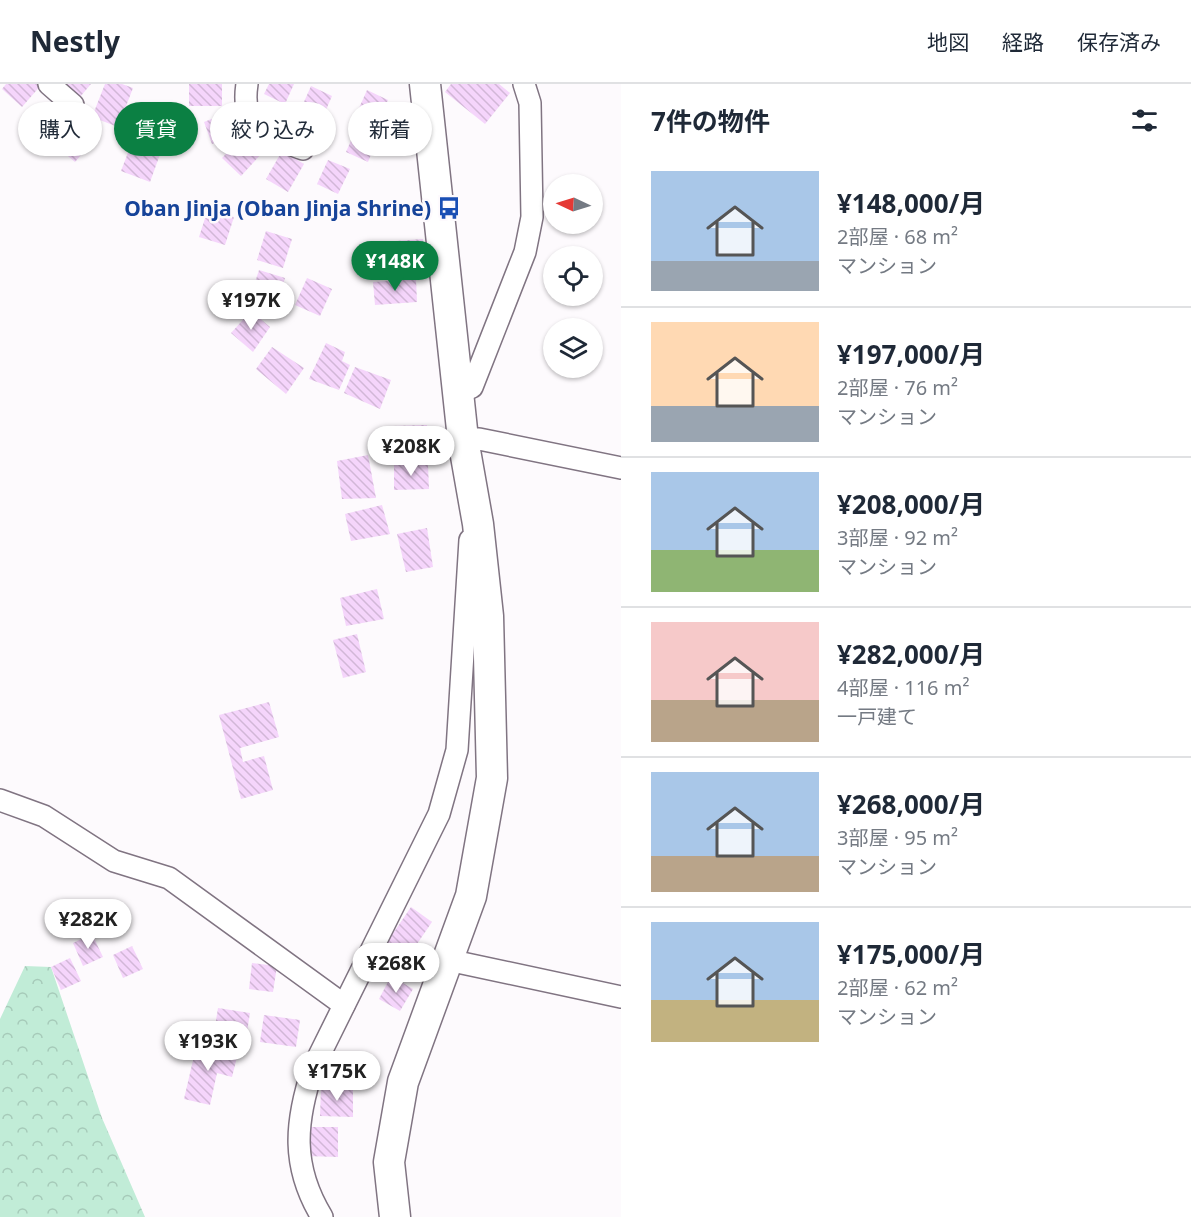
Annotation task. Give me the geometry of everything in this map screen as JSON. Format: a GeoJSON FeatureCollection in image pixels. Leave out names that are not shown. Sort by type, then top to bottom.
{"type":"FeatureCollection","features":[{"type":"Feature","properties":{"kind":"street"},"geometry":{"type":"LineString","coordinates":[[49,84],[70,102]]}},
{"type":"Feature","properties":{"kind":"street"},"geometry":{"type":"LineString","coordinates":[[245,102],[247,84]]}},
{"type":"Feature","properties":{"kind":"street"},"geometry":{"type":"LineString","coordinates":[[395,1217],[389,1162],[403,1082],[471,896],[492,778],[488,616],[478,524],[463,439],[425,84]]}},
{"type":"Feature","properties":{"kind":"street"},"geometry":{"type":"LineString","coordinates":[[459,393],[472,387],[525,252],[532,217],[530,103],[524,84]]}},
{"type":"Feature","properties":{"kind":"street"},"geometry":{"type":"LineString","coordinates":[[463,439],[479,439],[621,468]]}},
{"type":"Feature","properties":{"kind":"street"},"geometry":{"type":"LineString","coordinates":[[322,1217],[312,1200],[298,1152],[301,1106],[313,1068],[439,814],[457,750],[465,658],[468,544],[478,524]]}},
{"type":"Feature","properties":{"kind":"street"},"geometry":{"type":"LineString","coordinates":[[0,800],[44,816],[114,861],[169,878],[344,1005]]}},
{"type":"Feature","properties":{"kind":"street"},"geometry":{"type":"LineString","coordinates":[[448,960],[621,997]]}},
{"type":"Feature","properties":{"kind":"green space"},"geometry":{"type":"Polygon","coordinates":[[[25,966],[51,967],[102,1118],[145,1217],[0,1217],[0,1019],[25,966]]]}},
{"type":"Feature","properties":{"kind":"building"},"geometry":{"type":"Polygon","coordinates":[[[6,84],[42,84],[26,102],[18,103],[2,89],[6,84]]]}},
{"type":"Feature","properties":{"kind":"building"},"geometry":{"type":"Polygon","coordinates":[[[64,84],[91,84],[80,97],[64,84]]]}},
{"type":"Feature","properties":{"kind":"building"},"geometry":{"type":"Polygon","coordinates":[[[105,84],[122,84],[133,88],[128,102],[114,102],[114,125],[102,121],[102,102],[98,102],[105,84]]]}},
{"type":"Feature","properties":{"kind":"building"},"geometry":{"type":"Polygon","coordinates":[[[189,84],[222,84],[222,102],[210,102],[210,106],[198,106],[198,102],[189,102],[189,84]]]}},
{"type":"Feature","properties":{"kind":"building"},"geometry":{"type":"Polygon","coordinates":[[[269,84],[294,84],[286,102],[264,94],[269,84]]]}},
{"type":"Feature","properties":{"kind":"building"},"geometry":{"type":"Polygon","coordinates":[[[451,84],[499,84],[510,93],[485,124],[445,92],[451,84]]]}},
{"type":"Feature","properties":{"kind":"building"},"geometry":{"type":"Polygon","coordinates":[[[311,86],[332,96],[329,102],[304,102],[311,86]]]}},
{"type":"Feature","properties":{"kind":"building"},"geometry":{"type":"Polygon","coordinates":[[[367,90],[388,100],[387,102],[362,102],[367,90]]]}},
{"type":"Feature","properties":{"kind":"building"},"geometry":{"type":"Polygon","coordinates":[[[210,120],[210,138],[204,122],[210,120]]]}},
{"type":"Feature","properties":{"kind":"building"},"geometry":{"type":"Polygon","coordinates":[[[68,156],[80,156],[75,162],[68,156]]]}},
{"type":"Feature","properties":{"kind":"building"},"geometry":{"type":"Polygon","coordinates":[[[127,156],[159,156],[150,182],[121,171],[127,156]]]}},
{"type":"Feature","properties":{"kind":"building"},"geometry":{"type":"Polygon","coordinates":[[[224,156],[259,156],[241,176],[222,158],[224,156]]]}},
{"type":"Feature","properties":{"kind":"building"},"geometry":{"type":"Polygon","coordinates":[[[279,156],[290,156],[304,164],[288,192],[266,179],[279,156]]]}},
{"type":"Feature","properties":{"kind":"building"},"geometry":{"type":"Polygon","coordinates":[[[355,156],[370,156],[368,162],[355,156]]]}},
{"type":"Feature","properties":{"kind":"building"},"geometry":{"type":"Polygon","coordinates":[[[328,160],[350,169],[338,194],[317,184],[328,160]]]}},
{"type":"Feature","properties":{"kind":"building"},"geometry":{"type":"Polygon","coordinates":[[[208,209],[234,217],[225,245],[199,237],[208,209]]]}},
{"type":"Feature","properties":{"kind":"building"},"geometry":{"type":"Polygon","coordinates":[[[266,231],[292,239],[283,268],[257,260],[266,231]]]}},
{"type":"Feature","properties":{"kind":"building"},"geometry":{"type":"Polygon","coordinates":[[[423,239],[424,262],[382,264],[381,242],[423,239]]]}},
{"type":"Feature","properties":{"kind":"building"},"geometry":{"type":"Polygon","coordinates":[[[259,270],[285,278],[276,306],[250,298],[259,270]]]}},
{"type":"Feature","properties":{"kind":"building"},"geometry":{"type":"Polygon","coordinates":[[[307,278],[332,289],[320,316],[295,305],[307,278]]]}},
{"type":"Feature","properties":{"kind":"building"},"geometry":{"type":"Polygon","coordinates":[[[416,279],[417,302],[375,305],[373,282],[416,279]]]}},
{"type":"Feature","properties":{"kind":"building"},"geometry":{"type":"Polygon","coordinates":[[[251,311],[270,327],[253,352],[231,333],[251,311]]]}},
{"type":"Feature","properties":{"kind":"building"},"geometry":{"type":"Polygon","coordinates":[[[326,343],[345,352],[342,361],[350,365],[339,390],[309,379],[326,343]]]}},
{"type":"Feature","properties":{"kind":"building"},"geometry":{"type":"Polygon","coordinates":[[[272,347],[304,368],[286,394],[256,369],[272,347]]]}},
{"type":"Feature","properties":{"kind":"building"},"geometry":{"type":"Polygon","coordinates":[[[355,367],[391,380],[380,409],[344,393],[355,367]]]}},
{"type":"Feature","properties":{"kind":"building"},"geometry":{"type":"Polygon","coordinates":[[[427,425],[427,449],[393,450],[392,426],[427,425]]]}},
{"type":"Feature","properties":{"kind":"building"},"geometry":{"type":"Polygon","coordinates":[[[368,455],[376,498],[342,499],[337,461],[368,455]]]}},
{"type":"Feature","properties":{"kind":"building"},"geometry":{"type":"Polygon","coordinates":[[[394,465],[428,465],[429,489],[394,490],[394,465]]]}},
{"type":"Feature","properties":{"kind":"building"},"geometry":{"type":"Polygon","coordinates":[[[382,505],[390,534],[351,541],[345,514],[382,505]]]}},
{"type":"Feature","properties":{"kind":"building"},"geometry":{"type":"Polygon","coordinates":[[[427,528],[433,567],[406,572],[397,534],[427,528]]]}},
{"type":"Feature","properties":{"kind":"building"},"geometry":{"type":"Polygon","coordinates":[[[377,589],[384,619],[346,626],[340,598],[377,589]]]}},
{"type":"Feature","properties":{"kind":"building"},"geometry":{"type":"Polygon","coordinates":[[[357,634],[366,672],[343,678],[333,640],[357,634]]]}},
{"type":"Feature","properties":{"kind":"building"},"geometry":{"type":"Polygon","coordinates":[[[269,702],[279,737],[240,748],[243,762],[264,756],[273,790],[241,799],[219,715],[269,702]]]}},
{"type":"Feature","properties":{"kind":"building"},"geometry":{"type":"Polygon","coordinates":[[[411,907],[432,922],[402,966],[381,951],[411,907]]]}},
{"type":"Feature","properties":{"kind":"building"},"geometry":{"type":"Polygon","coordinates":[[[92,934],[103,957],[83,966],[73,943],[92,934]]]}},
{"type":"Feature","properties":{"kind":"building"},"geometry":{"type":"Polygon","coordinates":[[[132,946],[143,969],[123,978],[113,955],[132,946]]]}},
{"type":"Feature","properties":{"kind":"building"},"geometry":{"type":"Polygon","coordinates":[[[70,958],[81,981],[61,990],[51,967],[70,958]]]}},
{"type":"Feature","properties":{"kind":"building"},"geometry":{"type":"Polygon","coordinates":[[[252,963],[277,966],[273,992],[249,989],[252,963]]]}},
{"type":"Feature","properties":{"kind":"building"},"geometry":{"type":"Polygon","coordinates":[[[391,976],[413,989],[400,1011],[379,999],[391,976]]]}},
{"type":"Feature","properties":{"kind":"building"},"geometry":{"type":"Polygon","coordinates":[[[218,1008],[250,1013],[246,1038],[214,1033],[218,1008]]]}},
{"type":"Feature","properties":{"kind":"building"},"geometry":{"type":"Polygon","coordinates":[[[264,1015],[300,1020],[296,1047],[260,1042],[264,1015]]]}},
{"type":"Feature","properties":{"kind":"building"},"geometry":{"type":"Polygon","coordinates":[[[197,1043],[238,1053],[232,1077],[217,1073],[210,1105],[184,1099],[197,1043]]]}},
{"type":"Feature","properties":{"kind":"building"},"geometry":{"type":"Polygon","coordinates":[[[321,1087],[353,1087],[353,1117],[320,1116],[321,1087]]]}},
{"type":"Feature","properties":{"kind":"building"},"geometry":{"type":"Polygon","coordinates":[[[306,1127],[338,1127],[338,1157],[305,1156],[306,1127]]]}},
{"type":"Feature","properties":{"kind":"place","name":"Oban Jinja (Oban Jinja Shrine)"},"geometry":{"type":"Point","coordinates":[449,208]}}]}
